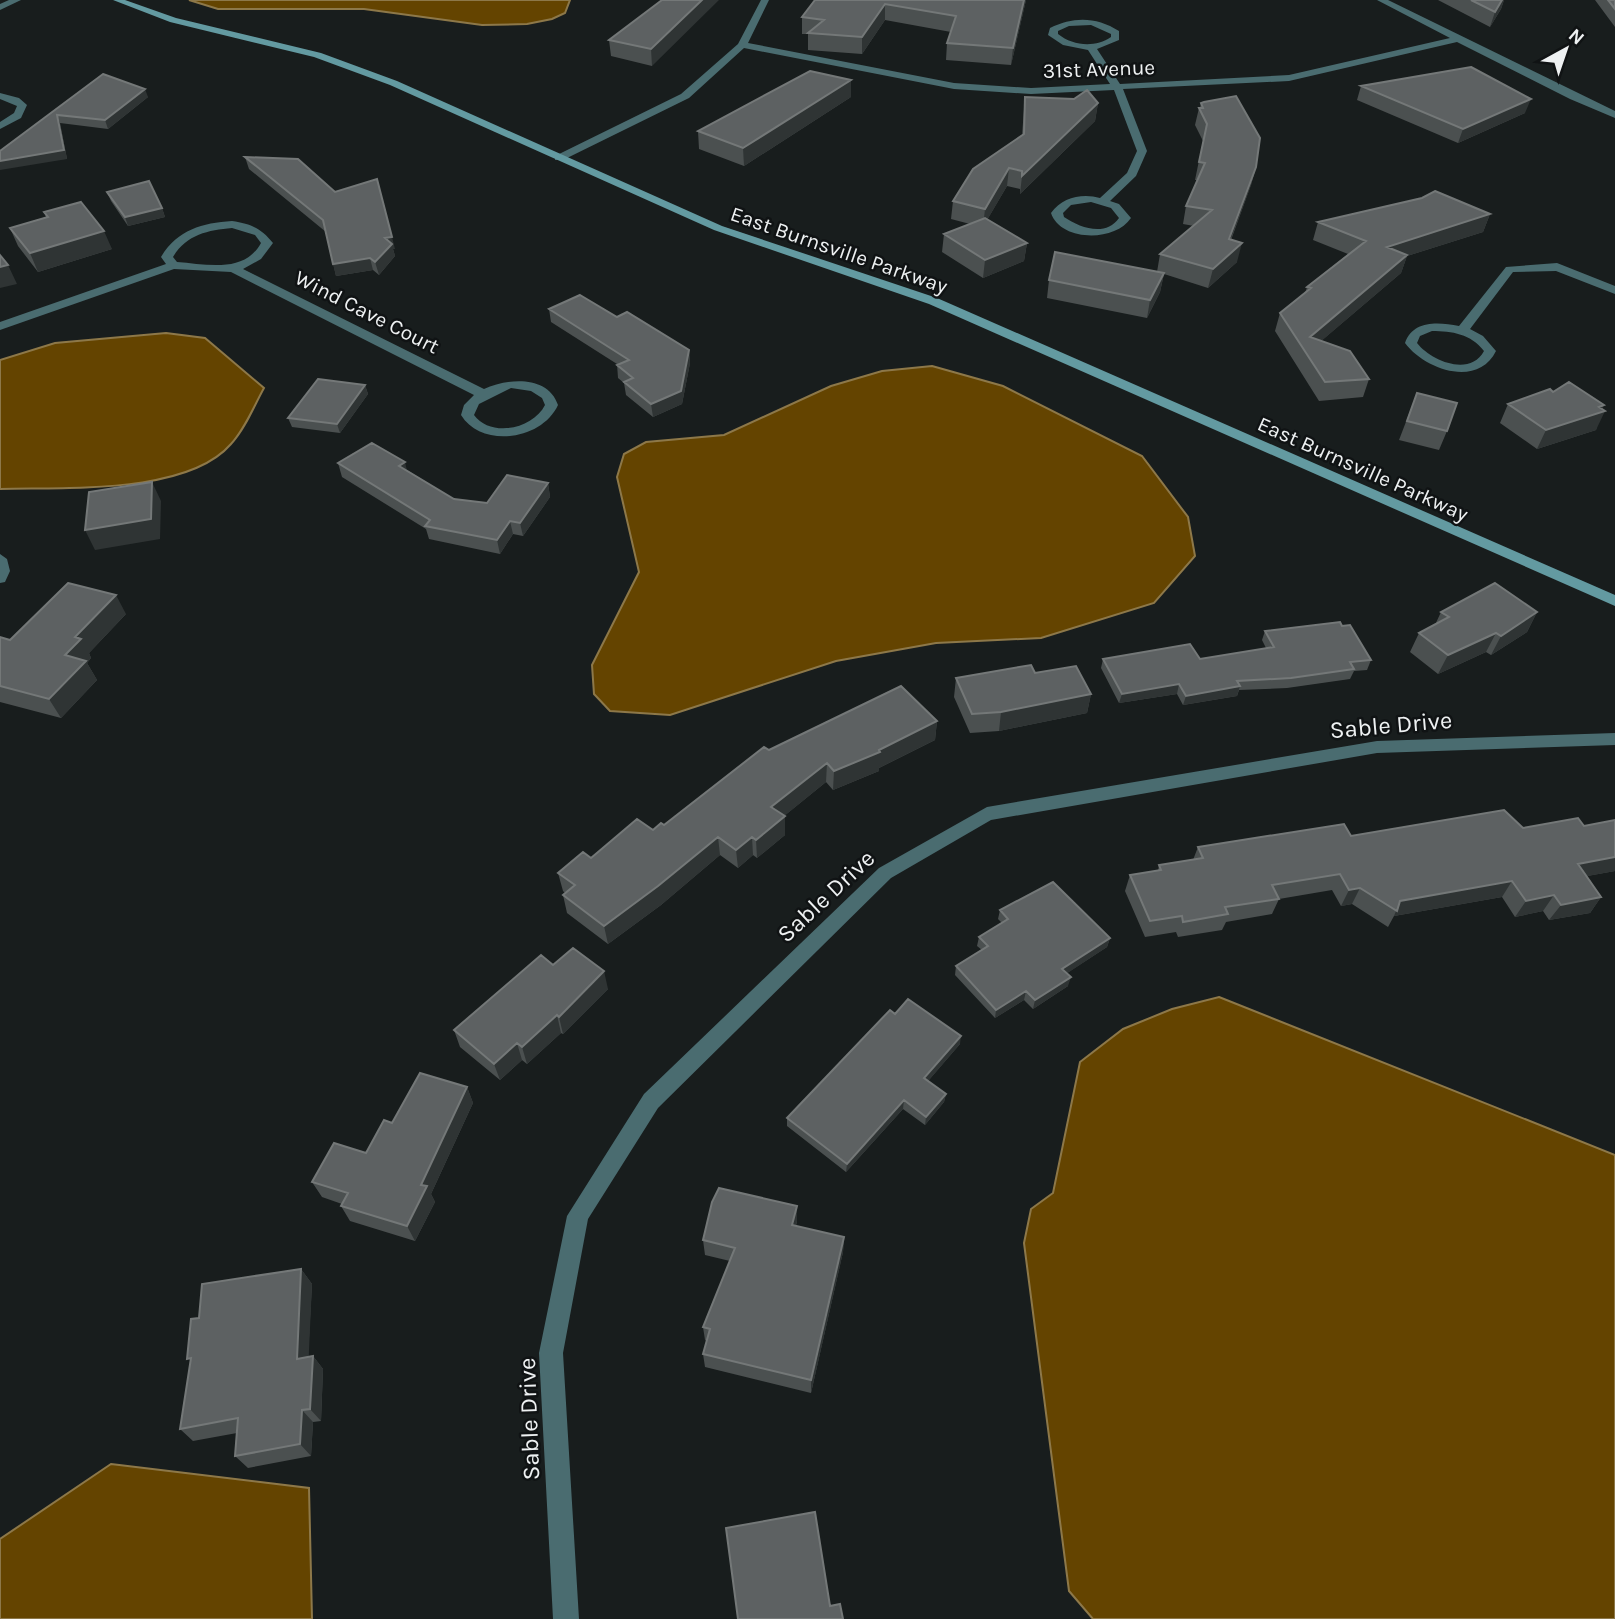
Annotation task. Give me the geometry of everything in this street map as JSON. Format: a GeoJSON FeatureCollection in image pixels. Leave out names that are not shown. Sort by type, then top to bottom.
{"type":"FeatureCollection","features":[{"type":"Feature","properties":{"kind":"street"},"geometry":{"type":"LineString","coordinates":[[0,7],[17,0]]}},
{"type":"Feature","properties":{"kind":"street","name":"East Burnsville Parkway"},"geometry":{"type":"LineString","coordinates":[[117,0],[180,23],[300,50],[346,65],[717,228],[894,285],[933,301],[1615,601]]}},
{"type":"Feature","properties":{"kind":"street"},"geometry":{"type":"LineString","coordinates":[[559,158],[685,96],[742,45],[765,0]]}},
{"type":"Feature","properties":{"kind":"street"},"geometry":{"type":"LineString","coordinates":[[1381,0],[1615,115]]}},
{"type":"Feature","properties":{"kind":"street"},"geometry":{"type":"LineString","coordinates":[[1091,47],[1111,42],[1116,38],[1116,33],[1111,28],[1091,22],[1067,23],[1053,30],[1053,35],[1067,44],[1091,47],[1118,88],[1142,151],[1132,174],[1104,201],[1068,202],[1056,213],[1059,219],[1077,230],[1103,232],[1115,229],[1125,218],[1122,211],[1104,201]]}},
{"type":"Feature","properties":{"kind":"street","name":"31st Avenue"},"geometry":{"type":"LineString","coordinates":[[742,45],[954,86],[1031,91],[1290,78],[1458,38]]}},
{"type":"Feature","properties":{"kind":"street"},"geometry":{"type":"LineString","coordinates":[[0,96],[22,105],[21,112],[14,119],[0,126]]}},
{"type":"Feature","properties":{"kind":"street"},"geometry":{"type":"LineString","coordinates":[[173,265],[167,257],[170,247],[181,237],[197,230],[236,225],[252,228],[263,234],[267,243],[263,253],[251,262],[233,269]]}},
{"type":"Feature","properties":{"kind":"street","name":"Wind Cave Court"},"geometry":{"type":"LineString","coordinates":[[0,326],[173,265],[233,269],[481,393]]}},
{"type":"Feature","properties":{"kind":"street"},"geometry":{"type":"LineString","coordinates":[[1462,330],[1510,269],[1557,267],[1615,290]]}},
{"type":"Feature","properties":{"kind":"street"},"geometry":{"type":"LineString","coordinates":[[1432,327],[1462,330],[1485,343],[1490,351],[1488,359],[1481,365],[1461,368],[1438,365],[1424,359],[1411,343],[1413,335],[1432,327]]}},
{"type":"Feature","properties":{"kind":"street"},"geometry":{"type":"LineString","coordinates":[[526,385],[540,389],[549,396],[552,404],[549,414],[541,422],[527,429],[494,431],[481,427],[472,420],[469,411],[472,401],[481,393],[503,386],[526,385]]}},
{"type":"Feature","properties":{"kind":"street"},"geometry":{"type":"LineString","coordinates":[[0,559],[3,571],[0,578]]}},
{"type":"Feature","properties":{"kind":"street","name":"Sable Drive"},"geometry":{"type":"LineString","coordinates":[[566,1619],[551,1353],[578,1216],[651,1101],[885,873],[987,814],[1377,747],[1615,739]]}},
{"type":"Feature","properties":{"kind":"shaded area"},"geometry":{"type":"Polygon","coordinates":[[[189,0],[570,0],[565,13],[552,19],[527,24],[482,25],[364,9],[218,9],[189,0]]]}},
{"type":"Feature","properties":{"kind":"shaded area"},"geometry":{"type":"Polygon","coordinates":[[[166,333],[205,338],[264,388],[231,444],[211,460],[185,472],[155,480],[89,487],[0,489],[0,360],[55,343],[166,333]]]}},
{"type":"Feature","properties":{"kind":"shaded area"},"geometry":{"type":"Polygon","coordinates":[[[932,366],[1003,386],[1142,456],[1188,517],[1195,556],[1154,603],[1041,638],[936,643],[836,661],[670,715],[610,711],[594,694],[592,665],[639,572],[617,477],[624,454],[646,442],[724,435],[831,386],[882,371],[932,366]]]}},
{"type":"Feature","properties":{"kind":"shaded area"},"geometry":{"type":"Polygon","coordinates":[[[1219,997],[1615,1155],[1615,1619],[1093,1619],[1069,1591],[1024,1243],[1031,1209],[1053,1193],[1080,1062],[1123,1029],[1172,1009],[1219,997]]]}},
{"type":"Feature","properties":{"kind":"shaded area"},"geometry":{"type":"Polygon","coordinates":[[[111,1464],[309,1488],[312,1619],[0,1619],[0,1539],[111,1464]]]}},
{"type":"Feature","properties":{"kind":"building"},"geometry":{"type":"Polygon","coordinates":[[[662,0],[702,0],[651,49],[609,40],[662,0]]]}},
{"type":"Feature","properties":{"kind":"building"},"geometry":{"type":"Polygon","coordinates":[[[815,0],[1024,0],[1013,48],[947,43],[956,16],[885,4],[862,37],[808,33],[824,20],[802,17],[815,0]]]}},
{"type":"Feature","properties":{"kind":"building"},"geometry":{"type":"Polygon","coordinates":[[[1471,0],[1502,0],[1495,12],[1471,0]]]}},
{"type":"Feature","properties":{"kind":"building"},"geometry":{"type":"Polygon","coordinates":[[[1608,0],[1615,0],[1615,9],[1608,0]]]}},
{"type":"Feature","properties":{"kind":"building"},"geometry":{"type":"Polygon","coordinates":[[[1471,67],[1531,99],[1463,129],[1361,86],[1471,67]]]}},
{"type":"Feature","properties":{"kind":"building"},"geometry":{"type":"Polygon","coordinates":[[[810,71],[851,80],[743,148],[698,131],[810,71]]]}},
{"type":"Feature","properties":{"kind":"building"},"geometry":{"type":"Polygon","coordinates":[[[103,74],[145,89],[105,120],[57,115],[64,150],[0,161],[0,151],[103,74]]]}},
{"type":"Feature","properties":{"kind":"building"},"geometry":{"type":"Polygon","coordinates":[[[1087,90],[1098,103],[1022,176],[1022,171],[1009,168],[985,209],[953,201],[973,169],[1024,134],[1025,97],[1074,99],[1087,90]]]}},
{"type":"Feature","properties":{"kind":"building"},"geometry":{"type":"Polygon","coordinates":[[[1236,96],[1260,138],[1256,167],[1229,239],[1242,243],[1213,269],[1160,254],[1212,210],[1186,206],[1205,163],[1199,162],[1207,124],[1199,108],[1203,108],[1201,103],[1236,96]]]}},
{"type":"Feature","properties":{"kind":"building"},"geometry":{"type":"Polygon","coordinates":[[[245,157],[298,159],[335,192],[377,179],[392,237],[385,238],[392,244],[375,262],[370,258],[333,264],[323,220],[245,157]]]}},
{"type":"Feature","properties":{"kind":"building"},"geometry":{"type":"Polygon","coordinates":[[[149,181],[162,208],[125,217],[107,192],[149,181]]]}},
{"type":"Feature","properties":{"kind":"building"},"geometry":{"type":"Polygon","coordinates":[[[1435,191],[1490,214],[1387,247],[1407,255],[1310,337],[1350,351],[1369,379],[1325,382],[1280,313],[1311,288],[1307,287],[1366,241],[1318,222],[1422,198],[1435,191]]]}},
{"type":"Feature","properties":{"kind":"building"},"geometry":{"type":"Polygon","coordinates":[[[81,202],[104,231],[30,253],[10,228],[48,217],[44,212],[81,202]]]}},
{"type":"Feature","properties":{"kind":"building"},"geometry":{"type":"Polygon","coordinates":[[[985,218],[1027,243],[985,260],[944,234],[985,218]]]}},
{"type":"Feature","properties":{"kind":"building"},"geometry":{"type":"Polygon","coordinates":[[[1055,252],[1164,273],[1150,300],[1049,280],[1055,252]]]}},
{"type":"Feature","properties":{"kind":"building"},"geometry":{"type":"Polygon","coordinates":[[[0,255],[8,265],[0,267],[0,255]]]}},
{"type":"Feature","properties":{"kind":"building"},"geometry":{"type":"Polygon","coordinates":[[[580,295],[617,317],[627,312],[689,350],[681,391],[651,404],[624,382],[633,378],[617,365],[629,360],[549,309],[580,295]]]}},
{"type":"Feature","properties":{"kind":"building"},"geometry":{"type":"Polygon","coordinates":[[[318,379],[365,385],[337,424],[288,418],[318,379]]]}},
{"type":"Feature","properties":{"kind":"building"},"geometry":{"type":"Polygon","coordinates":[[[1569,382],[1604,405],[1599,407],[1605,411],[1546,430],[1508,404],[1550,389],[1553,392],[1569,382]]]}},
{"type":"Feature","properties":{"kind":"building"},"geometry":{"type":"Polygon","coordinates":[[[1417,393],[1457,403],[1447,431],[1407,421],[1417,393]]]}},
{"type":"Feature","properties":{"kind":"building"},"geometry":{"type":"Polygon","coordinates":[[[372,443],[405,462],[399,466],[454,499],[487,503],[507,475],[548,483],[520,523],[510,521],[497,540],[425,526],[430,520],[338,463],[372,443]]]}},
{"type":"Feature","properties":{"kind":"building"},"geometry":{"type":"Polygon","coordinates":[[[152,482],[151,519],[85,530],[89,492],[152,482]]]}},
{"type":"Feature","properties":{"kind":"building"},"geometry":{"type":"Polygon","coordinates":[[[68,583],[116,595],[75,637],[81,639],[65,655],[86,661],[49,699],[0,686],[0,637],[10,640],[68,583]]]}},
{"type":"Feature","properties":{"kind":"building"},"geometry":{"type":"Polygon","coordinates":[[[1495,583],[1537,612],[1501,636],[1496,633],[1448,655],[1419,633],[1449,617],[1441,612],[1495,583]]]}},
{"type":"Feature","properties":{"kind":"building"},"geometry":{"type":"Polygon","coordinates":[[[1340,622],[1342,626],[1350,625],[1371,660],[1350,662],[1354,669],[1291,678],[1237,681],[1240,686],[1186,696],[1179,684],[1122,694],[1103,659],[1190,644],[1200,659],[1274,647],[1265,631],[1340,622]]]}},
{"type":"Feature","properties":{"kind":"building"},"geometry":{"type":"Polygon","coordinates":[[[1031,665],[1035,673],[1076,666],[1091,694],[1001,712],[972,714],[956,678],[1031,665]]]}},
{"type":"Feature","properties":{"kind":"building"},"geometry":{"type":"Polygon","coordinates":[[[901,686],[937,721],[879,750],[880,752],[834,771],[827,763],[771,807],[785,816],[756,840],[752,837],[736,850],[718,837],[604,926],[563,895],[575,885],[558,873],[583,852],[591,858],[637,819],[653,830],[661,823],[664,825],[764,747],[769,750],[901,686]]]}},
{"type":"Feature","properties":{"kind":"building"},"geometry":{"type":"Polygon","coordinates":[[[1504,810],[1523,828],[1578,818],[1584,826],[1615,820],[1615,857],[1578,864],[1601,897],[1561,905],[1554,895],[1526,901],[1512,881],[1400,901],[1397,911],[1360,888],[1349,890],[1340,874],[1272,885],[1279,899],[1225,907],[1228,914],[1183,922],[1182,916],[1150,921],[1130,875],[1161,870],[1159,865],[1203,858],[1198,847],[1344,824],[1351,836],[1504,810]]]}},
{"type":"Feature","properties":{"kind":"building"},"geometry":{"type":"Polygon","coordinates":[[[1053,882],[1110,938],[1062,969],[1071,977],[1035,1000],[1026,991],[996,1010],[956,966],[988,946],[979,937],[1008,919],[1000,910],[1053,882]]]}},
{"type":"Feature","properties":{"kind":"building"},"geometry":{"type":"Polygon","coordinates":[[[573,948],[604,971],[559,1017],[557,1015],[522,1047],[517,1043],[494,1064],[454,1030],[541,955],[553,965],[573,948]]]}},
{"type":"Feature","properties":{"kind":"building"},"geometry":{"type":"Polygon","coordinates":[[[908,999],[961,1036],[924,1078],[946,1094],[926,1117],[904,1100],[847,1164],[787,1118],[890,1010],[895,1014],[908,999]]]}},
{"type":"Feature","properties":{"kind":"building"},"geometry":{"type":"Polygon","coordinates":[[[420,1073],[467,1087],[421,1185],[427,1186],[407,1226],[341,1206],[348,1193],[312,1182],[334,1143],[366,1153],[384,1120],[392,1123],[420,1073]]]}},
{"type":"Feature","properties":{"kind":"building"},"geometry":{"type":"Polygon","coordinates":[[[719,1188],[797,1206],[792,1225],[844,1237],[811,1380],[703,1354],[710,1329],[703,1327],[735,1248],[703,1240],[712,1202],[719,1188]]]}},
{"type":"Feature","properties":{"kind":"building"},"geometry":{"type":"Polygon","coordinates":[[[301,1269],[297,1359],[313,1356],[310,1409],[302,1410],[300,1444],[235,1456],[238,1418],[180,1429],[191,1358],[187,1359],[191,1319],[199,1318],[202,1284],[301,1269]]]}},
{"type":"Feature","properties":{"kind":"building"},"geometry":{"type":"Polygon","coordinates":[[[815,1512],[830,1606],[840,1604],[843,1619],[738,1619],[726,1528],[815,1512]]]}}]}
